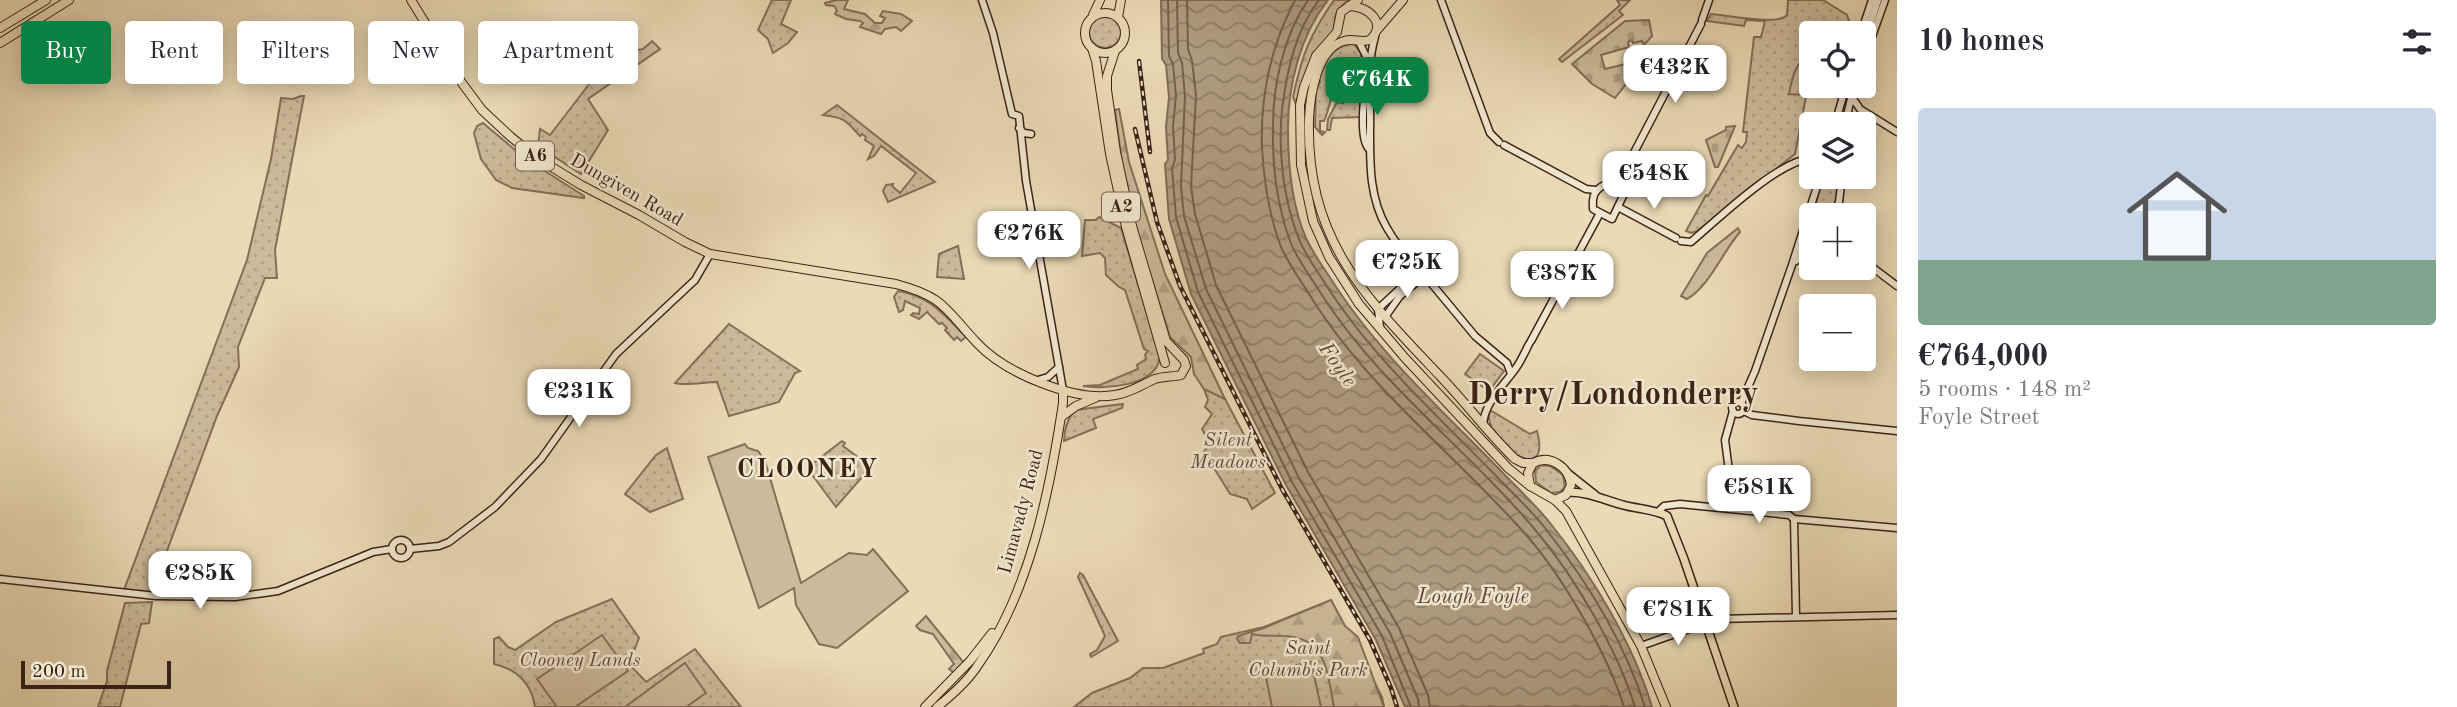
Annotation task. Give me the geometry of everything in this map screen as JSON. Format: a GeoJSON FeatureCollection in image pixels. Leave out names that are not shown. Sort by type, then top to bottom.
{"type":"FeatureCollection","features":[{"type":"Feature","properties":{"kind":"highway"},"geometry":{"type":"LineString","coordinates":[[0,28],[47,0]]}},
{"type":"Feature","properties":{"kind":"highway"},"geometry":{"type":"LineString","coordinates":[[0,43],[69,0]]}},
{"type":"Feature","properties":{"kind":"highway","name":"Dungiven Road"},"geometry":{"type":"LineString","coordinates":[[411,0],[462,83],[482,110],[537,158],[581,185],[710,254],[919,290],[942,304],[978,345],[997,360],[1038,380]]}},
{"type":"Feature","properties":{"kind":"highway","name":"A2"},"geometry":{"type":"LineString","coordinates":[[1100,0],[1085,26],[1084,33],[1096,61],[1110,153],[1126,228],[1166,371],[1172,376]]}},
{"type":"Feature","properties":{"kind":"highway","name":"A2"},"geometry":{"type":"LineString","coordinates":[[1121,0],[1118,17],[1124,26],[1125,36],[1115,51],[1107,76],[1115,152],[1132,226],[1166,341],[1178,356]]}},
{"type":"Feature","properties":{"kind":"highway"},"geometry":{"type":"LineString","coordinates":[[1358,0],[1341,12],[1337,32],[1320,51],[1310,71],[1300,105],[1299,146],[1304,185],[1313,221],[1329,257],[1359,304],[1382,333],[1508,468],[1530,486],[1555,500],[1566,511],[1641,646],[1666,707]]}},
{"type":"Feature","properties":{"kind":"highway"},"geometry":{"type":"LineString","coordinates":[[1403,0],[1370,40],[1342,41],[1336,44],[1316,72],[1310,107],[1310,167],[1317,200],[1332,243],[1360,288],[1492,436],[1519,462],[1533,463]]}},
{"type":"Feature","properties":{"kind":"highway"},"geometry":{"type":"LineString","coordinates":[[1370,2],[1371,13],[1377,21],[1376,32]]}},
{"type":"Feature","properties":{"kind":"highway"},"geometry":{"type":"LineString","coordinates":[[1349,6],[1357,6],[1380,16],[1393,12]]}},
{"type":"Feature","properties":{"kind":"highway"},"geometry":{"type":"LineString","coordinates":[[1093,15],[1105,12],[1118,17]]}},
{"type":"Feature","properties":{"kind":"highway"},"geometry":{"type":"LineString","coordinates":[[1339,21],[1344,31],[1357,41]]}},
{"type":"Feature","properties":{"kind":"highway"},"geometry":{"type":"LineString","coordinates":[[1092,48],[1103,53],[1115,51]]}},
{"type":"Feature","properties":{"kind":"highway"},"geometry":{"type":"LineString","coordinates":[[1063,390],[1077,394],[1113,396],[1157,379],[1181,375],[1186,368],[1184,360],[1178,356],[1170,357],[1157,379]]}},
{"type":"Feature","properties":{"kind":"highway","name":"A6"},"geometry":{"type":"LineString","coordinates":[[1038,380],[1063,390]]}},
{"type":"Feature","properties":{"kind":"highway","name":"Limavady Road"},"geometry":{"type":"LineString","coordinates":[[937,707],[978,667],[1011,604],[1031,550],[1047,494],[1063,390]]}},
{"type":"Feature","properties":{"kind":"highway"},"geometry":{"type":"LineString","coordinates":[[1060,421],[1076,406],[1098,396]]}},
{"type":"Feature","properties":{"kind":"highway"},"geometry":{"type":"LineString","coordinates":[[1530,486],[1528,473],[1533,463],[1538,460],[1550,460],[1566,471],[1571,481],[1566,511]]}},
{"type":"Feature","properties":{"kind":"highway"},"geometry":{"type":"LineString","coordinates":[[1555,500],[1567,494]]}},
{"type":"Feature","properties":{"kind":"highway","name":"Limavady Road"},"geometry":{"type":"LineString","coordinates":[[928,707],[970,661],[1011,604]]}},
{"type":"Feature","properties":{"kind":"highway"},"geometry":{"type":"LineString","coordinates":[[928,707],[948,691],[985,653]]}},
{"type":"Feature","properties":{"kind":"main road"},"geometry":{"type":"LineString","coordinates":[[982,0],[1019,128],[1063,390]]}},
{"type":"Feature","properties":{"kind":"main road"},"geometry":{"type":"LineString","coordinates":[[1441,0],[1491,135],[1503,145],[1586,189],[1596,190]]}},
{"type":"Feature","properties":{"kind":"main road"},"geometry":{"type":"LineString","coordinates":[[1614,188],[1702,22],[1709,0]]}},
{"type":"Feature","properties":{"kind":"main road"},"geometry":{"type":"LineString","coordinates":[[1867,21],[1872,0]]}},
{"type":"Feature","properties":{"kind":"main road"},"geometry":{"type":"LineString","coordinates":[[1870,21],[1878,0]]}},
{"type":"Feature","properties":{"kind":"main road"},"geometry":{"type":"LineString","coordinates":[[1876,25],[1885,0]]}},
{"type":"Feature","properties":{"kind":"main road"},"geometry":{"type":"LineString","coordinates":[[1376,32],[1369,61],[1368,88],[1364,95],[1363,137],[1369,149],[1374,200],[1387,229],[1475,336],[1507,363],[1511,374]]}},
{"type":"Feature","properties":{"kind":"main road"},"geometry":{"type":"LineString","coordinates":[[1357,41],[1369,61]]}},
{"type":"Feature","properties":{"kind":"main road"},"geometry":{"type":"LineString","coordinates":[[1851,98],[1847,110],[1860,108]]}},
{"type":"Feature","properties":{"kind":"main road"},"geometry":{"type":"LineString","coordinates":[[1853,98],[1860,108],[1897,132]]}},
{"type":"Feature","properties":{"kind":"main road"},"geometry":{"type":"LineString","coordinates":[[1019,128],[1024,133],[1031,134]]}},
{"type":"Feature","properties":{"kind":"main road"},"geometry":{"type":"LineString","coordinates":[[1618,207],[1679,240],[1691,242],[1777,173],[1799,161]]}},
{"type":"Feature","properties":{"kind":"main road"},"geometry":{"type":"LineString","coordinates":[[1606,184],[1624,194],[1612,219],[1592,209],[1592,198],[1596,190],[1606,184]]}},
{"type":"Feature","properties":{"kind":"main road"},"geometry":{"type":"LineString","coordinates":[[1586,189],[1592,198]]}},
{"type":"Feature","properties":{"kind":"main road"},"geometry":{"type":"LineString","coordinates":[[1483,425],[1485,412],[1519,362],[1600,213]]}},
{"type":"Feature","properties":{"kind":"main road"},"geometry":{"type":"LineString","coordinates":[[1734,509],[1725,440],[1730,421],[1739,410],[1755,371],[1799,246]]}},
{"type":"Feature","properties":{"kind":"main road"},"geometry":{"type":"LineString","coordinates":[[410,548],[439,546],[449,542],[495,507],[541,459],[616,354],[695,280],[710,254]]}},
{"type":"Feature","properties":{"kind":"main road"},"geometry":{"type":"LineString","coordinates":[[1792,265],[1799,257]]}},
{"type":"Feature","properties":{"kind":"main road"},"geometry":{"type":"LineString","coordinates":[[1876,270],[1897,286]]}},
{"type":"Feature","properties":{"kind":"main road"},"geometry":{"type":"LineString","coordinates":[[1382,333],[1378,309],[1423,272]]}},
{"type":"Feature","properties":{"kind":"main road"},"geometry":{"type":"LineString","coordinates":[[1385,317],[1423,272]]}},
{"type":"Feature","properties":{"kind":"main road"},"geometry":{"type":"LineString","coordinates":[[1507,363],[1519,362]]}},
{"type":"Feature","properties":{"kind":"main road"},"geometry":{"type":"LineString","coordinates":[[1038,380],[1048,377],[1059,367]]}},
{"type":"Feature","properties":{"kind":"main road"},"geometry":{"type":"LineString","coordinates":[[1739,410],[1752,415],[1897,431]]}},
{"type":"Feature","properties":{"kind":"main road"},"geometry":{"type":"LineString","coordinates":[[1485,412],[1492,436]]}},
{"type":"Feature","properties":{"kind":"main road"},"geometry":{"type":"LineString","coordinates":[[1566,471],[1596,495],[1667,516],[1734,707]]}},
{"type":"Feature","properties":{"kind":"main road"},"geometry":{"type":"LineString","coordinates":[[1567,494],[1596,495]]}},
{"type":"Feature","properties":{"kind":"main road"},"geometry":{"type":"LineString","coordinates":[[1667,516],[1674,504]]}},
{"type":"Feature","properties":{"kind":"main road"},"geometry":{"type":"LineString","coordinates":[[1657,512],[1662,507],[1674,504],[1897,528]]}},
{"type":"Feature","properties":{"kind":"main road"},"geometry":{"type":"LineString","coordinates":[[1794,519],[1796,616]]}},
{"type":"Feature","properties":{"kind":"main road"},"geometry":{"type":"LineString","coordinates":[[400,540],[408,543],[410,548],[409,554],[401,558],[396,556],[392,549],[393,544],[400,540]]}},
{"type":"Feature","properties":{"kind":"main road"},"geometry":{"type":"LineString","coordinates":[[0,579],[156,596],[235,597],[278,591],[373,552],[392,549]]}},
{"type":"Feature","properties":{"kind":"main road"},"geometry":{"type":"LineString","coordinates":[[1641,646],[1706,622],[1736,618],[1897,615]]}},
{"type":"Feature","properties":{"kind":"green space"},"geometry":{"type":"Polygon","coordinates":[[[772,0],[791,0],[781,24],[797,32],[788,43],[773,53],[768,39],[758,30],[772,0]]]}},
{"type":"Feature","properties":{"kind":"green space"},"geometry":{"type":"Polygon","coordinates":[[[848,0],[844,9],[865,14],[875,23],[882,23],[885,18],[880,16],[883,11],[901,14],[912,21],[901,31],[896,27],[885,29],[881,34],[860,27],[863,23],[860,21],[835,14],[837,10],[834,6],[825,3],[848,0]]]}},
{"type":"Feature","properties":{"kind":"green space"},"geometry":{"type":"Polygon","coordinates":[[[1334,0],[1350,0],[1337,12],[1335,29],[1295,102],[1293,97],[1304,57],[1313,35],[1334,0]]]}},
{"type":"Feature","properties":{"kind":"green space"},"geometry":{"type":"Polygon","coordinates":[[[1617,0],[1630,0],[1619,11],[1623,15],[1562,62],[1559,59],[1620,5],[1617,0]]]}},
{"type":"Feature","properties":{"kind":"green space"},"geometry":{"type":"Polygon","coordinates":[[[1788,0],[1823,0],[1847,15],[1849,21],[1799,21],[1799,98],[1806,98],[1803,112],[1799,112],[1795,154],[1697,231],[1686,231],[1738,145],[1742,148],[1746,142],[1747,132],[1743,132],[1754,37],[1761,37],[1765,21],[1746,20],[1744,26],[1707,21],[1711,14],[1763,20],[1774,20],[1787,15],[1788,0]]]}},
{"type":"Feature","properties":{"kind":"green space"},"geometry":{"type":"Polygon","coordinates":[[[1105,16],[1116,21],[1121,32],[1116,43],[1105,48],[1094,43],[1089,32],[1094,21],[1105,16]]]}},
{"type":"Feature","properties":{"kind":"green space"},"geometry":{"type":"Polygon","coordinates":[[[1649,20],[1652,36],[1644,45],[1642,41],[1633,43],[1632,40],[1628,42],[1629,47],[1601,55],[1605,69],[1630,63],[1631,66],[1640,66],[1615,98],[1592,84],[1572,64],[1625,21],[1649,20]]]}},
{"type":"Feature","properties":{"kind":"green space"},"geometry":{"type":"Polygon","coordinates":[[[652,41],[660,49],[638,64],[638,50],[652,41]]]}},
{"type":"Feature","properties":{"kind":"green space"},"geometry":{"type":"Polygon","coordinates":[[[1353,43],[1361,53],[1361,81],[1350,76],[1349,70],[1341,68],[1324,121],[1320,121],[1320,131],[1325,132],[1322,135],[1315,127],[1319,78],[1331,55],[1340,47],[1353,43]]]}},
{"type":"Feature","properties":{"kind":"green space"},"geometry":{"type":"Polygon","coordinates":[[[1798,66],[1799,95],[1789,94],[1793,77],[1798,66]]]}},
{"type":"Feature","properties":{"kind":"green space"},"geometry":{"type":"Polygon","coordinates":[[[1354,83],[1360,87],[1360,117],[1332,118],[1330,130],[1327,130],[1328,119],[1337,102],[1343,103],[1344,94],[1354,83]]]}},
{"type":"Feature","properties":{"kind":"green space"},"geometry":{"type":"Polygon","coordinates":[[[589,84],[610,84],[588,99],[608,130],[581,174],[538,146],[540,129],[550,135],[589,84]]]}},
{"type":"Feature","properties":{"kind":"green space"},"geometry":{"type":"Polygon","coordinates":[[[304,96],[275,250],[277,278],[265,278],[238,347],[239,367],[217,416],[154,593],[124,590],[247,260],[271,159],[281,98],[293,99],[304,96]]]}},
{"type":"Feature","properties":{"kind":"green space"},"geometry":{"type":"Polygon","coordinates":[[[837,105],[935,182],[888,202],[883,191],[886,185],[893,184],[900,193],[916,173],[881,146],[874,156],[868,159],[874,146],[865,140],[866,137],[862,134],[860,136],[841,119],[823,115],[837,105]]]}},
{"type":"Feature","properties":{"kind":"green space"},"geometry":{"type":"Polygon","coordinates":[[[1119,109],[1129,162],[1165,274],[1225,399],[1204,389],[1194,374],[1191,357],[1170,337],[1136,229],[1122,163],[1115,110],[1119,109]]]}},
{"type":"Feature","properties":{"kind":"green space"},"geometry":{"type":"Polygon","coordinates":[[[483,123],[526,159],[584,198],[512,188],[496,180],[481,159],[474,133],[477,126],[483,123]]]}},
{"type":"Feature","properties":{"kind":"green space"},"geometry":{"type":"Polygon","coordinates":[[[1735,126],[1718,167],[1715,167],[1706,140],[1726,130],[1726,127],[1735,126]]]}},
{"type":"Feature","properties":{"kind":"green space"},"geometry":{"type":"Polygon","coordinates":[[[1820,189],[1838,189],[1836,203],[1816,203],[1820,189]]]}},
{"type":"Feature","properties":{"kind":"green space"},"geometry":{"type":"Polygon","coordinates":[[[1099,217],[1121,228],[1160,357],[1156,367],[1140,380],[1104,387],[1083,386],[1100,385],[1138,369],[1137,365],[1146,359],[1148,351],[1144,349],[1125,290],[1106,275],[1105,258],[1100,253],[1082,256],[1085,220],[1096,220],[1099,217]]]}},
{"type":"Feature","properties":{"kind":"green space"},"geometry":{"type":"Polygon","coordinates":[[[1738,228],[1740,232],[1702,286],[1687,299],[1681,296],[1707,253],[1738,228]]]}},
{"type":"Feature","properties":{"kind":"green space"},"geometry":{"type":"Polygon","coordinates":[[[958,246],[964,279],[937,277],[939,254],[958,246]]]}},
{"type":"Feature","properties":{"kind":"green space"},"geometry":{"type":"Polygon","coordinates":[[[898,291],[928,302],[966,337],[961,341],[957,337],[954,340],[945,330],[947,328],[927,312],[919,319],[911,315],[919,314],[920,308],[905,301],[903,310],[899,312],[894,297],[898,291]]]}},
{"type":"Feature","properties":{"kind":"green space"},"geometry":{"type":"Polygon","coordinates":[[[729,324],[800,371],[795,373],[779,402],[729,416],[717,382],[675,383],[729,324]]]}},
{"type":"Feature","properties":{"kind":"green space"},"geometry":{"type":"Polygon","coordinates":[[[1480,354],[1504,371],[1489,391],[1465,374],[1480,354]]]}},
{"type":"Feature","properties":{"kind":"green space","name":"Silent Meadows"},"geometry":{"type":"Polygon","coordinates":[[[1204,389],[1225,399],[1275,493],[1252,509],[1247,499],[1230,494],[1204,452],[1209,441],[1202,429],[1212,414],[1205,407],[1208,400],[1204,389]]]}},
{"type":"Feature","properties":{"kind":"green space"},"geometry":{"type":"Polygon","coordinates":[[[1123,404],[1122,408],[1093,419],[1096,428],[1064,441],[1067,424],[1075,410],[1123,404]]]}},
{"type":"Feature","properties":{"kind":"green space"},"geometry":{"type":"Polygon","coordinates":[[[1490,410],[1530,434],[1537,431],[1539,449],[1535,458],[1526,459],[1504,445],[1490,421],[1490,410]]]}},
{"type":"Feature","properties":{"kind":"green space"},"geometry":{"type":"Polygon","coordinates":[[[842,441],[845,443],[843,446],[871,467],[836,507],[807,468],[842,441]]]}},
{"type":"Feature","properties":{"kind":"green space"},"geometry":{"type":"Polygon","coordinates":[[[745,444],[758,451],[765,461],[801,583],[849,553],[867,555],[873,549],[908,591],[837,648],[819,644],[796,605],[794,588],[759,608],[708,457],[745,444]]]}},
{"type":"Feature","properties":{"kind":"green space"},"geometry":{"type":"Polygon","coordinates":[[[667,448],[683,499],[650,512],[625,494],[656,455],[667,448]]]}},
{"type":"Feature","properties":{"kind":"green space"},"geometry":{"type":"Polygon","coordinates":[[[1541,465],[1550,466],[1563,475],[1565,487],[1560,492],[1551,493],[1536,482],[1535,471],[1541,465]]]}},
{"type":"Feature","properties":{"kind":"green space"},"geometry":{"type":"Polygon","coordinates":[[[1080,573],[1118,641],[1091,657],[1090,654],[1097,650],[1105,636],[1078,577],[1080,573]]]}},
{"type":"Feature","properties":{"kind":"green space","name":"Clooney Lands"},"geometry":{"type":"Polygon","coordinates":[[[612,599],[639,638],[629,664],[646,682],[695,649],[741,707],[535,707],[531,691],[522,679],[510,670],[494,664],[494,639],[499,637],[515,650],[556,622],[612,599]]]}},
{"type":"Feature","properties":{"kind":"green space","name":"Saint Columb's Park"},"geometry":{"type":"Polygon","coordinates":[[[1331,600],[1382,697],[1384,707],[1074,707],[1092,693],[1130,678],[1143,668],[1163,668],[1204,653],[1203,649],[1217,644],[1221,637],[1264,627],[1331,600]]]}},
{"type":"Feature","properties":{"kind":"green space"},"geometry":{"type":"Polygon","coordinates":[[[1331,600],[1345,626],[1358,637],[1384,707],[1334,707],[1322,659],[1309,643],[1298,638],[1252,634],[1250,643],[1240,643],[1237,639],[1238,636],[1331,600]]]}},
{"type":"Feature","properties":{"kind":"green space"},"geometry":{"type":"Polygon","coordinates":[[[152,602],[149,623],[141,624],[120,707],[98,707],[107,681],[107,671],[125,603],[152,602]]]}},
{"type":"Feature","properties":{"kind":"green space"},"geometry":{"type":"Polygon","coordinates":[[[926,616],[964,663],[954,673],[949,669],[954,664],[933,634],[916,626],[926,616]]]}},
{"type":"Feature","properties":{"kind":"green space"},"geometry":{"type":"Polygon","coordinates":[[[602,635],[628,671],[575,707],[557,707],[537,679],[602,635]]]}},
{"type":"Feature","properties":{"kind":"green space"},"geometry":{"type":"Polygon","coordinates":[[[1311,662],[1321,707],[1272,707],[1265,672],[1311,662]]]}},
{"type":"Feature","properties":{"kind":"green space"},"geometry":{"type":"Polygon","coordinates":[[[685,663],[706,693],[686,707],[625,707],[685,663]]]}},
{"type":"Feature","properties":{"kind":"water","name":"Lough Foyle"},"geometry":{"type":"Polygon","coordinates":[[[1161,0],[1328,0],[1303,45],[1290,95],[1290,171],[1297,213],[1306,238],[1349,306],[1390,356],[1533,503],[1566,543],[1610,610],[1634,659],[1652,707],[1405,707],[1376,640],[1286,485],[1191,294],[1169,219],[1165,164],[1168,160],[1166,127],[1169,97],[1166,65],[1162,59],[1161,0]]]}},
{"type":"Feature","properties":{"kind":"railway"},"geometry":{"type":"LineString","coordinates":[[1139,61],[1150,152]]}},
{"type":"Feature","properties":{"kind":"railway"},"geometry":{"type":"LineString","coordinates":[[1135,129],[1157,222],[1180,286],[1282,489],[1370,640],[1397,707]]}},
{"type":"Feature","properties":{"kind":"district","name":"Derry/Londonderry"},"geometry":{"type":"Point","coordinates":[1613,395]}},
{"type":"Feature","properties":{"kind":"district","name":"CLOONEY"},"geometry":{"type":"Point","coordinates":[808,470]}},
{"type":"Feature","properties":{"kind":"water label","name":"Foyle"},"geometry":{"type":"Point","coordinates":[1337,365]}}]}
